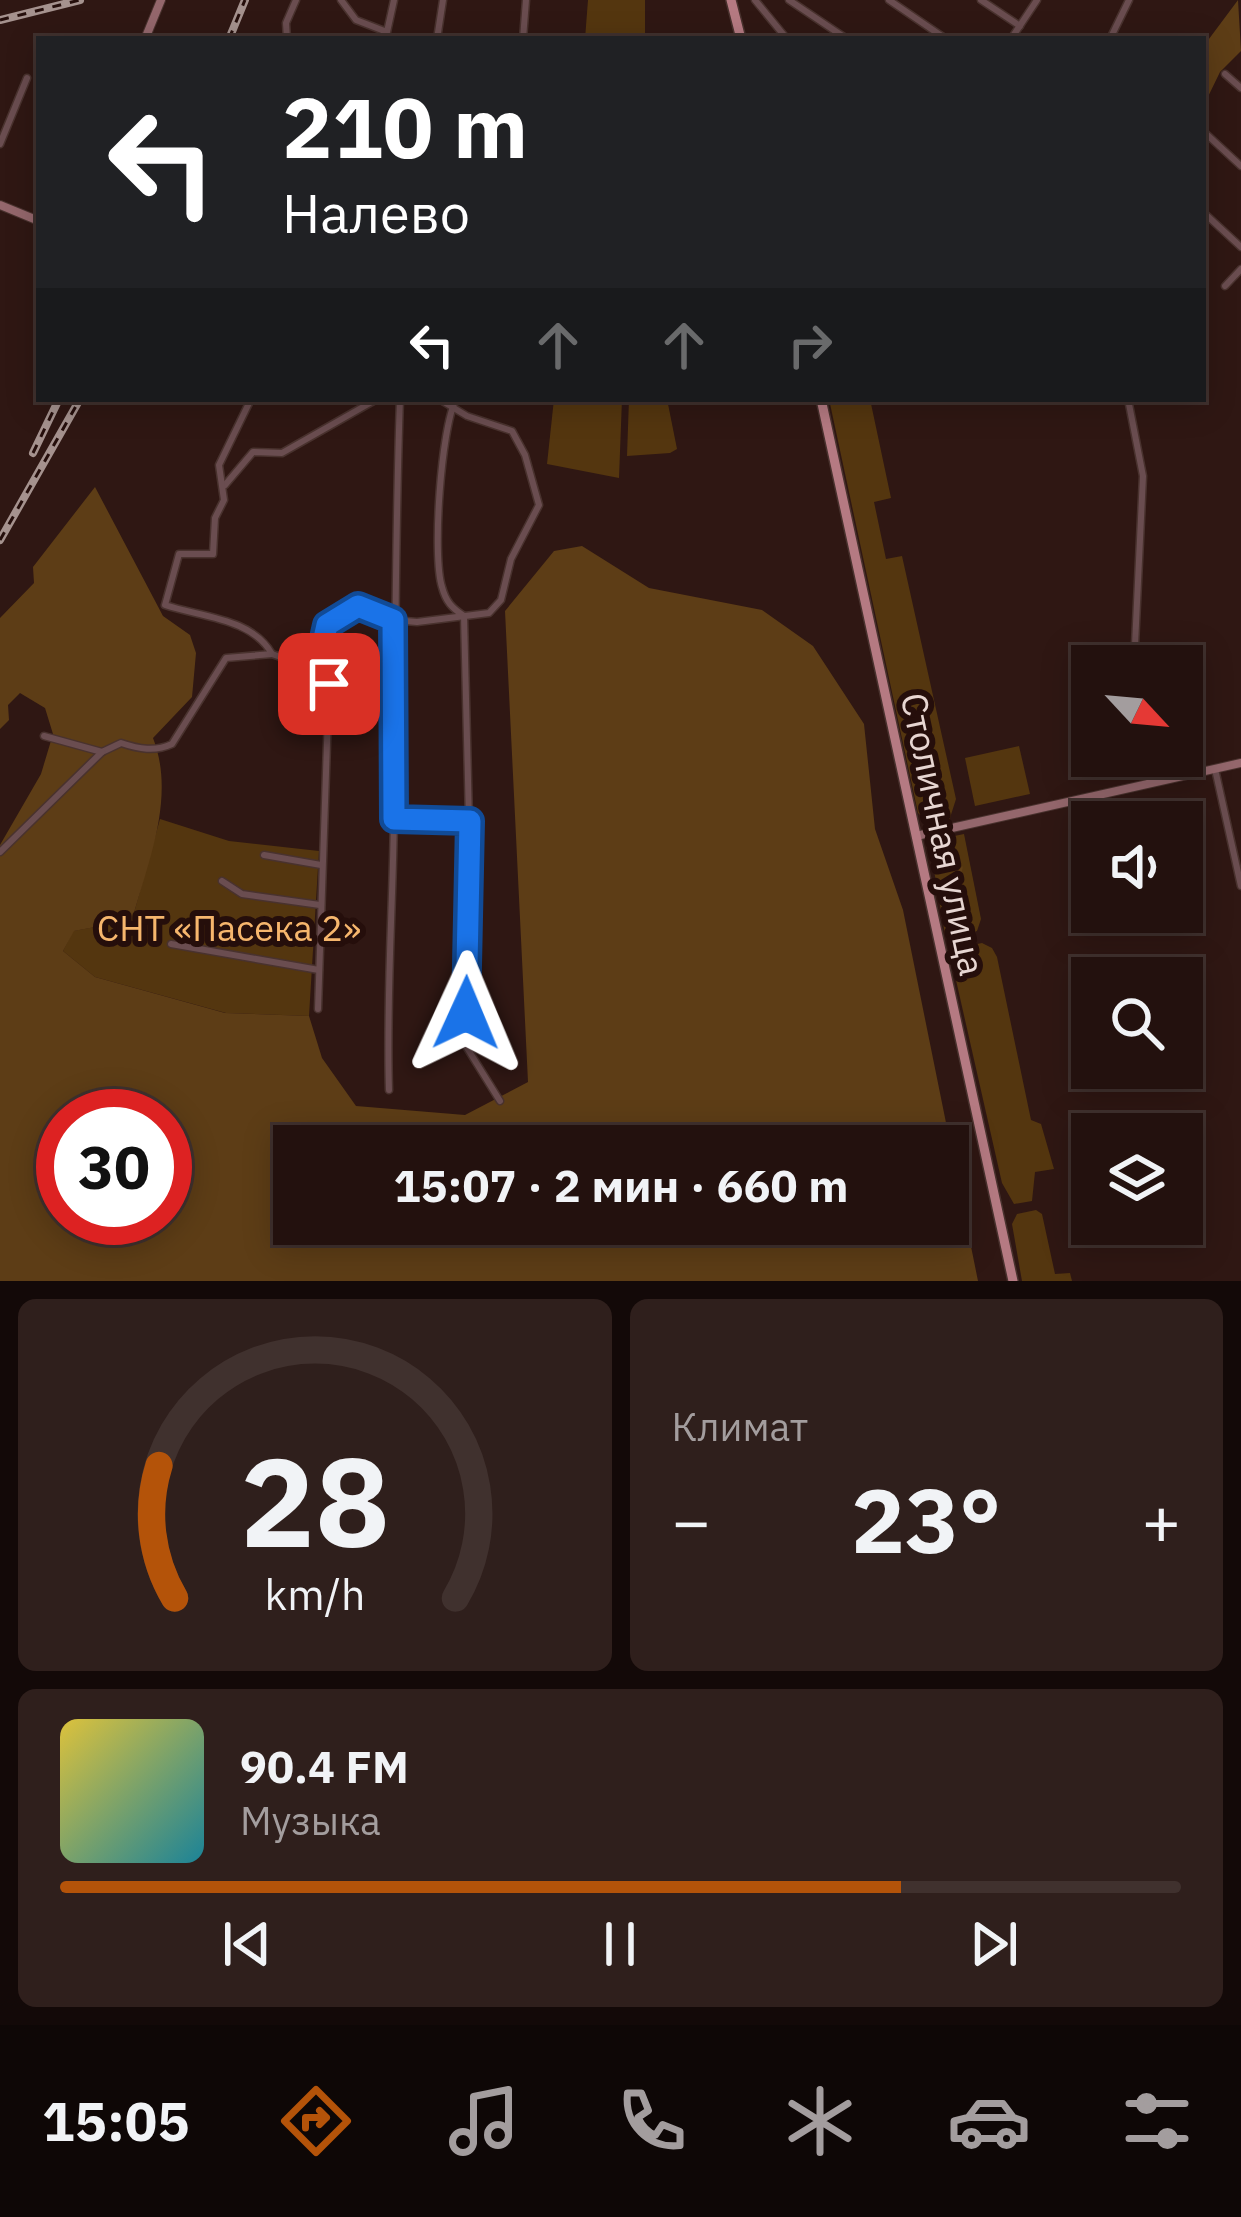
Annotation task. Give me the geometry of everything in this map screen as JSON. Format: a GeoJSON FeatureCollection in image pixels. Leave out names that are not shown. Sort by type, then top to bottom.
{"type":"FeatureCollection","features":[{"type":"Feature","properties":{"kind":"main road"},"geometry":{"type":"LineString","coordinates":[[731,0],[740,36]]}},
{"type":"Feature","properties":{"kind":"main road","name":"Столичная улица"},"geometry":{"type":"LineString","coordinates":[[822,402],[1013,1281]]}},
{"type":"Feature","properties":{"kind":"street"},"geometry":{"type":"LineString","coordinates":[[146,36],[161,0]]}},
{"type":"Feature","properties":{"kind":"street"},"geometry":{"type":"LineString","coordinates":[[287,36],[286,23],[296,0]]}},
{"type":"Feature","properties":{"kind":"street"},"geometry":{"type":"LineString","coordinates":[[341,0],[356,20],[387,32],[394,0]]}},
{"type":"Feature","properties":{"kind":"street"},"geometry":{"type":"LineString","coordinates":[[437,36],[443,0]]}},
{"type":"Feature","properties":{"kind":"street"},"geometry":{"type":"LineString","coordinates":[[523,36],[526,0]]}},
{"type":"Feature","properties":{"kind":"street"},"geometry":{"type":"LineString","coordinates":[[754,0],[785,36]]}},
{"type":"Feature","properties":{"kind":"street"},"geometry":{"type":"LineString","coordinates":[[789,0],[843,36]]}},
{"type":"Feature","properties":{"kind":"street"},"geometry":{"type":"LineString","coordinates":[[889,0],[942,36]]}},
{"type":"Feature","properties":{"kind":"street"},"geometry":{"type":"LineString","coordinates":[[981,0],[1020,26]]}},
{"type":"Feature","properties":{"kind":"street"},"geometry":{"type":"LineString","coordinates":[[1013,36],[1037,0]]}},
{"type":"Feature","properties":{"kind":"street"},"geometry":{"type":"LineString","coordinates":[[1114,36],[1129,0]]}},
{"type":"Feature","properties":{"kind":"street"},"geometry":{"type":"LineString","coordinates":[[1225,74],[1241,88]]}},
{"type":"Feature","properties":{"kind":"street"},"geometry":{"type":"LineString","coordinates":[[0,144],[27,78]]}},
{"type":"Feature","properties":{"kind":"street"},"geometry":{"type":"LineString","coordinates":[[1206,134],[1241,166]]}},
{"type":"Feature","properties":{"kind":"street"},"geometry":{"type":"LineString","coordinates":[[0,206],[36,220]]}},
{"type":"Feature","properties":{"kind":"street"},"geometry":{"type":"LineString","coordinates":[[1206,215],[1241,247]]}},
{"type":"Feature","properties":{"kind":"street"},"geometry":{"type":"LineString","coordinates":[[1225,286],[1241,269]]}},
{"type":"Feature","properties":{"kind":"street"},"geometry":{"type":"LineString","coordinates":[[249,402],[219,465],[224,500],[214,518],[213,554],[179,554],[165,605],[239,625],[264,640],[272,654]]}},
{"type":"Feature","properties":{"kind":"street"},"geometry":{"type":"LineString","coordinates":[[225,484],[253,452],[282,452],[372,402]]}},
{"type":"Feature","properties":{"kind":"street"},"geometry":{"type":"LineString","coordinates":[[389,1090],[386,1007],[394,819],[393,620],[400,402]]}},
{"type":"Feature","properties":{"kind":"street"},"geometry":{"type":"LineString","coordinates":[[1129,402],[1143,476],[1135,645]]}},
{"type":"Feature","properties":{"kind":"street"},"geometry":{"type":"LineString","coordinates":[[454,403],[441,481],[440,583],[450,607],[464,616]]}},
{"type":"Feature","properties":{"kind":"street"},"geometry":{"type":"LineString","coordinates":[[318,1010],[329,684],[320,656],[327,625],[358,606],[393,620],[417,622],[489,613],[501,600],[511,559],[539,505],[525,455],[512,431],[466,416],[454,403]]}},
{"type":"Feature","properties":{"kind":"street"},"geometry":{"type":"LineString","coordinates":[[464,616],[470,821],[464,1043],[500,1101]]}},
{"type":"Feature","properties":{"kind":"street"},"geometry":{"type":"LineString","coordinates":[[0,852],[102,752],[121,743],[141,749],[172,744],[226,658],[272,654],[302,665],[320,656]]}},
{"type":"Feature","properties":{"kind":"street"},"geometry":{"type":"LineString","coordinates":[[44,736],[102,752]]}},
{"type":"Feature","properties":{"kind":"street"},"geometry":{"type":"LineString","coordinates":[[916,836],[1241,763]]}},
{"type":"Feature","properties":{"kind":"street"},"geometry":{"type":"LineString","coordinates":[[1215,769],[1241,886]]}},
{"type":"Feature","properties":{"kind":"street"},"geometry":{"type":"LineString","coordinates":[[1148,777],[1150,784]]}},
{"type":"Feature","properties":{"kind":"street"},"geometry":{"type":"LineString","coordinates":[[394,819],[470,821]]}},
{"type":"Feature","properties":{"kind":"street"},"geometry":{"type":"LineString","coordinates":[[264,855],[321,866]]}},
{"type":"Feature","properties":{"kind":"street"},"geometry":{"type":"LineString","coordinates":[[222,881],[242,894],[320,905]]}},
{"type":"Feature","properties":{"kind":"street"},"geometry":{"type":"LineString","coordinates":[[171,944],[319,970]]}},
{"type":"Feature","properties":{"kind":"green space"},"geometry":{"type":"Polygon","coordinates":[[[588,0],[645,0],[645,36],[585,36],[588,0]]]}},
{"type":"Feature","properties":{"kind":"green space"},"geometry":{"type":"Polygon","coordinates":[[[554,402],[622,402],[619,478],[547,464],[554,402]]]}},
{"type":"Feature","properties":{"kind":"green space"},"geometry":{"type":"Polygon","coordinates":[[[629,402],[668,402],[677,449],[627,456],[629,402]]]}},
{"type":"Feature","properties":{"kind":"green space"},"geometry":{"type":"Polygon","coordinates":[[[830,402],[871,402],[891,498],[874,502],[886,559],[902,556],[956,799],[949,821],[928,822],[918,813],[830,402]]]}},
{"type":"Feature","properties":{"kind":"green space"},"geometry":{"type":"Polygon","coordinates":[[[1019,746],[1030,794],[975,806],[965,758],[1019,746]]]}},
{"type":"Feature","properties":{"kind":"green space","name":"СНТ «Пасека 2»"},"geometry":{"type":"Polygon","coordinates":[[[160,819],[229,841],[319,851],[309,1016],[226,1013],[95,977],[63,951],[73,931],[132,920],[160,819]]]}},
{"type":"Feature","properties":{"kind":"green space"},"geometry":{"type":"Polygon","coordinates":[[[964,834],[981,919],[977,931],[951,940],[945,934],[931,853],[940,839],[964,834]]]}},
{"type":"Feature","properties":{"kind":"green space"},"geometry":{"type":"Polygon","coordinates":[[[982,943],[997,957],[1031,1120],[1041,1124],[1054,1169],[1035,1172],[1032,1201],[1014,1204],[1002,1183],[951,958],[958,948],[982,943]]]}},
{"type":"Feature","properties":{"kind":"green space"},"geometry":{"type":"Polygon","coordinates":[[[1036,1210],[1042,1214],[1055,1274],[1070,1273],[1072,1281],[1022,1281],[1012,1224],[1017,1214],[1036,1210]]]}},
{"type":"Feature","properties":{"kind":"shaded area"},"geometry":{"type":"Polygon","coordinates":[[[1238,0],[1241,51],[1220,72],[1206,101],[1206,43],[1238,0]]]}},
{"type":"Feature","properties":{"kind":"shaded area"},"geometry":{"type":"Polygon","coordinates":[[[95,487],[163,616],[190,635],[196,653],[192,697],[153,738],[162,783],[161,806],[132,920],[74,931],[63,951],[95,977],[225,1013],[309,1016],[322,1058],[356,1106],[465,1115],[528,1082],[505,611],[554,551],[582,546],[649,588],[762,610],[813,646],[864,724],[875,829],[903,910],[946,1125],[273,1125],[273,1245],[969,1245],[969,1236],[978,1281],[0,1281],[0,845],[41,774],[53,734],[45,708],[20,693],[8,705],[9,720],[0,729],[0,618],[34,583],[33,567],[95,487]]]}},
{"type":"Feature","properties":{"kind":"shaded area"},"geometry":{"type":"Polygon","coordinates":[[[963,866],[970,921],[961,932],[942,883],[963,866]]]}},
{"type":"Feature","properties":{"kind":"railway"},"geometry":{"type":"LineString","coordinates":[[0,20],[80,0]]}},
{"type":"Feature","properties":{"kind":"railway"},"geometry":{"type":"LineString","coordinates":[[230,36],[245,0]]}},
{"type":"Feature","properties":{"kind":"railway"},"geometry":{"type":"LineString","coordinates":[[33,453],[58,402]]}},
{"type":"Feature","properties":{"kind":"railway"},"geometry":{"type":"LineString","coordinates":[[0,540],[78,402]]}},
{"type":"Feature","properties":{"kind":"route"},"geometry":{"type":"LineString","coordinates":[[329,684],[320,656],[327,625],[358,606],[393,620],[394,819],[470,821],[466,1013]]}}]}
